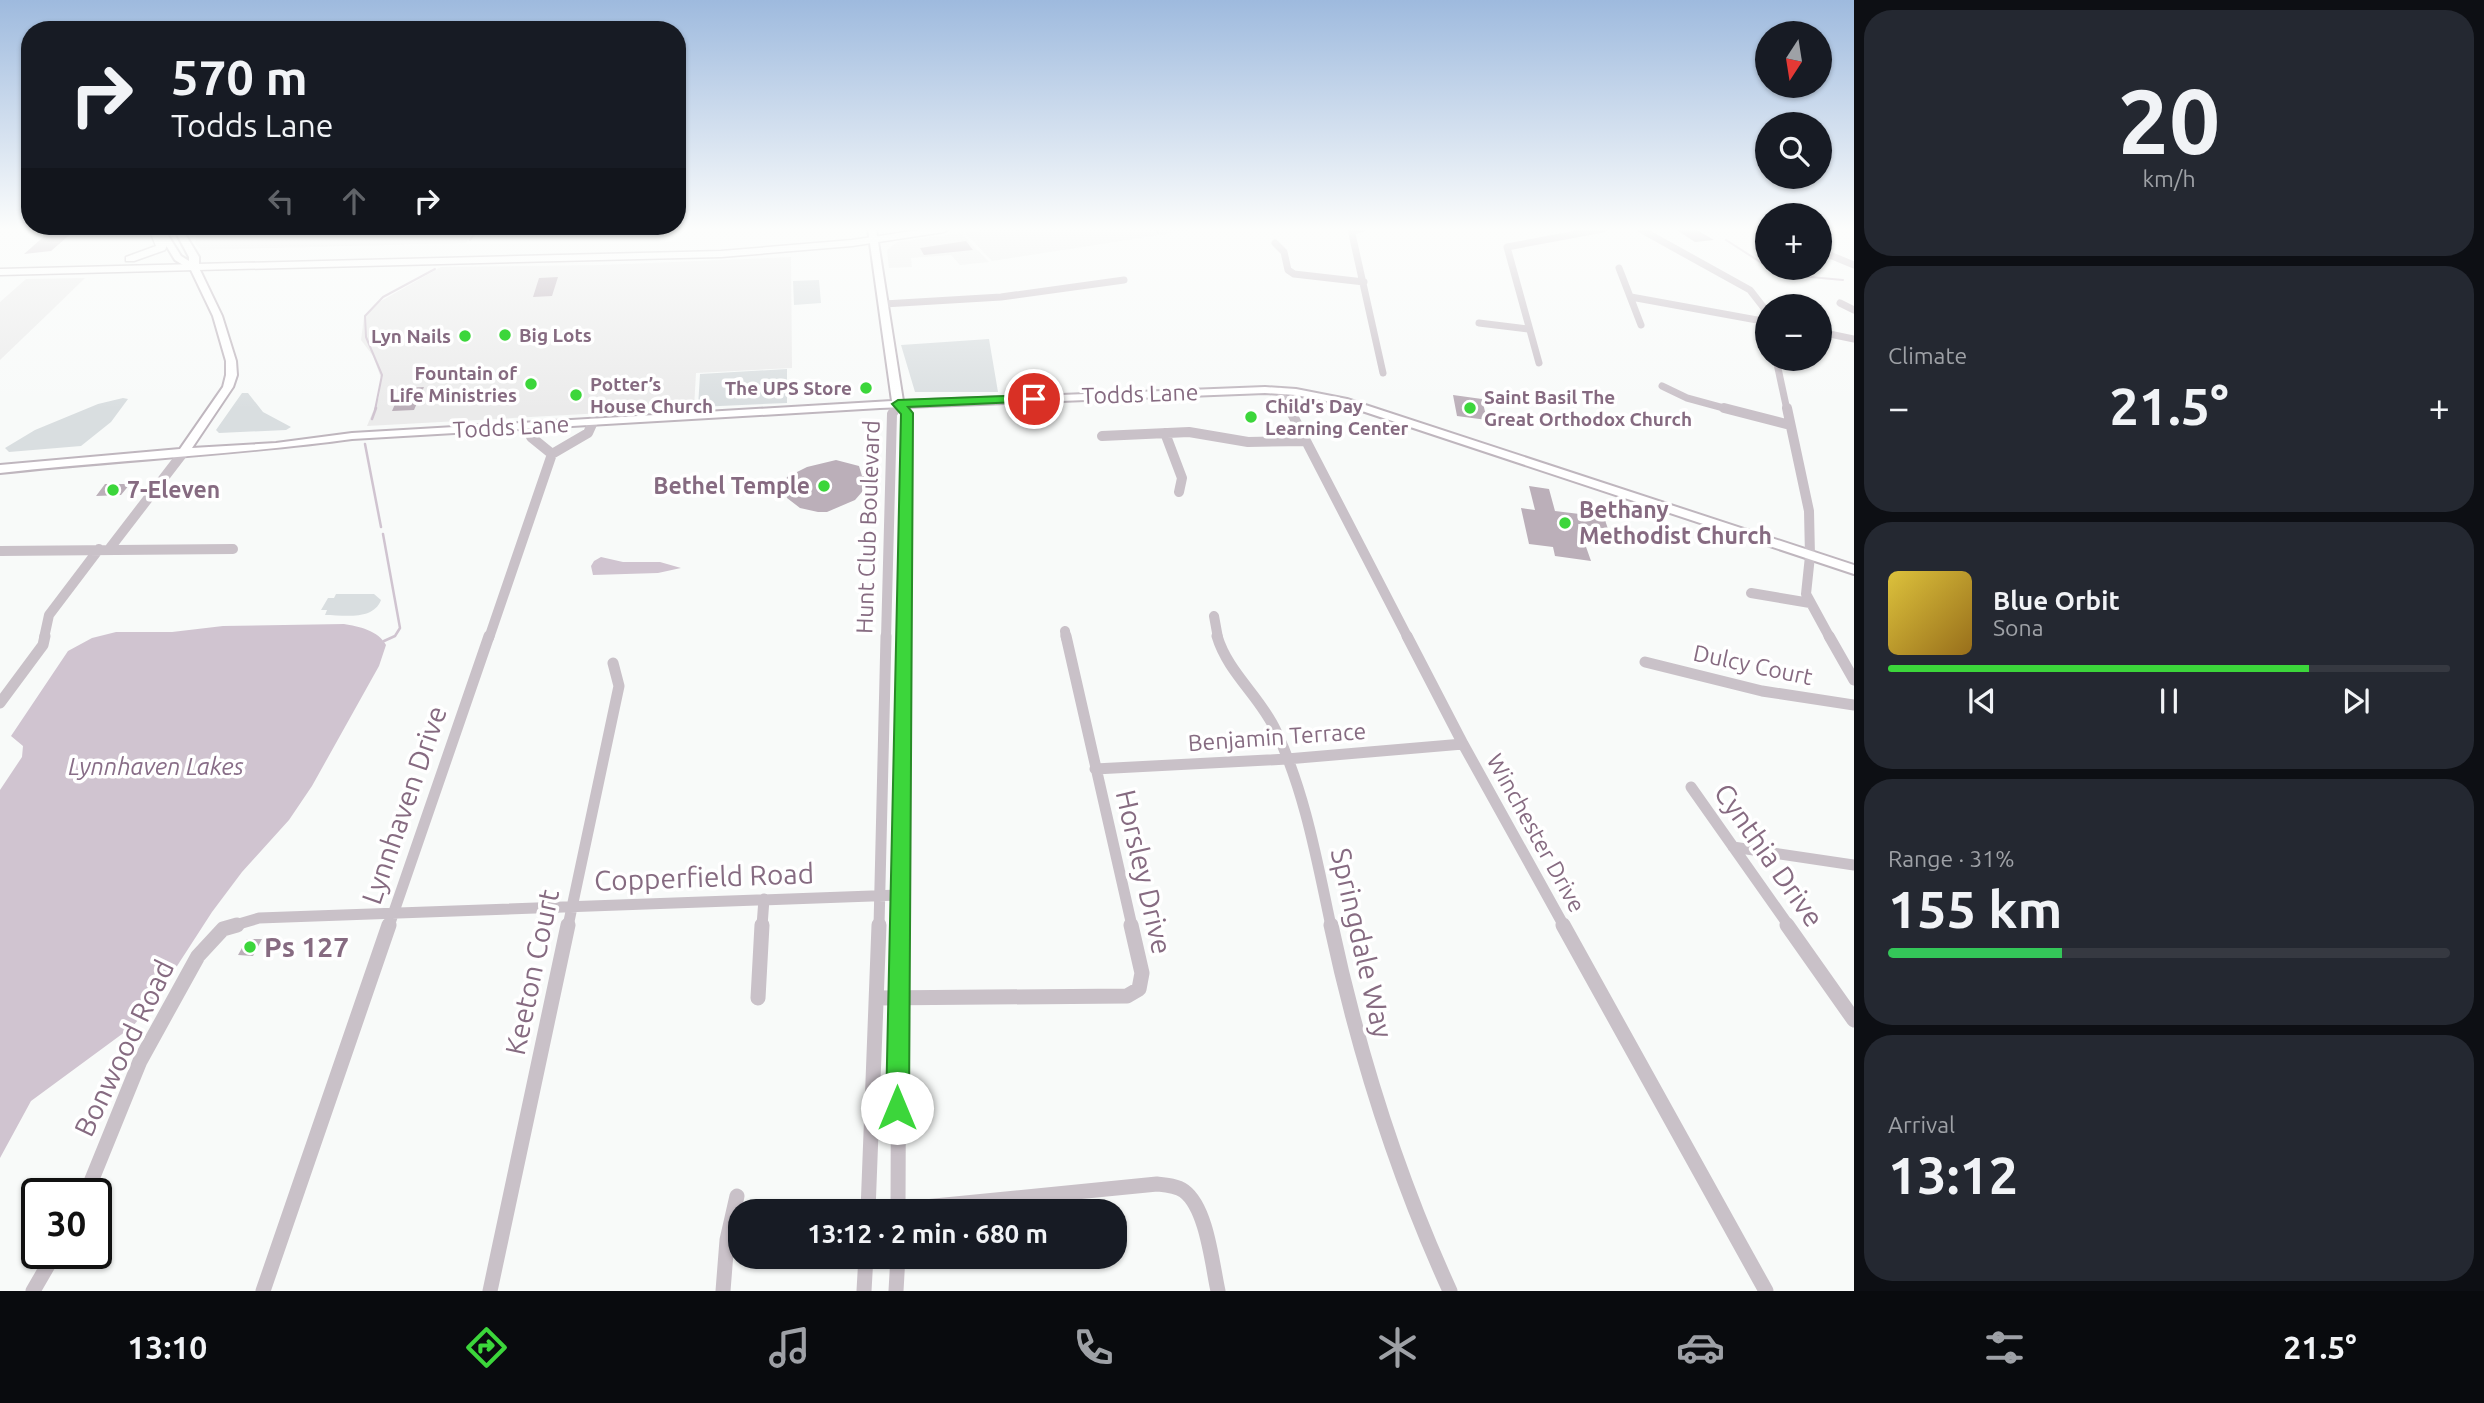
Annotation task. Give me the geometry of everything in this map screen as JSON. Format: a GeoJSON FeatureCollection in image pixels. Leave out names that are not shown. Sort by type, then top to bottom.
{"type":"FeatureCollection","features":[{"type":"Feature","properties":{"kind":"main road"},"geometry":{"type":"LineString","coordinates":[[0,470],[187,448],[225,394],[233,375],[228,345],[205,289]]}},
{"type":"Feature","properties":{"kind":"main road"},"geometry":{"type":"LineString","coordinates":[[882,289],[898,404]]}},
{"type":"Feature","properties":{"kind":"main road","name":"Todds Lane"},"geometry":{"type":"LineString","coordinates":[[187,448],[276,446],[314,439],[898,404],[1247,390],[1280,391],[1343,401],[1854,570]]}},
{"type":"Feature","properties":{"kind":"main road"},"geometry":{"type":"LineString","coordinates":[[0,460],[187,448]]}},
{"type":"Feature","properties":{"kind":"street"},"geometry":{"type":"LineString","coordinates":[[884,304],[1001,297],[1057,289]]}},
{"type":"Feature","properties":{"kind":"street"},"geometry":{"type":"LineString","coordinates":[[1366,289],[1383,373]]}},
{"type":"Feature","properties":{"kind":"street"},"geometry":{"type":"LineString","coordinates":[[1518,289],[1539,363]]}},
{"type":"Feature","properties":{"kind":"street"},"geometry":{"type":"LineString","coordinates":[[1628,289],[1642,325]]}},
{"type":"Feature","properties":{"kind":"street"},"geometry":{"type":"LineString","coordinates":[[1631,297],[1755,320]]}},
{"type":"Feature","properties":{"kind":"street"},"geometry":{"type":"LineString","coordinates":[[1840,303],[1854,310]]}},
{"type":"Feature","properties":{"kind":"street"},"geometry":{"type":"LineString","coordinates":[[1479,323],[1528,328]]}},
{"type":"Feature","properties":{"kind":"street"},"geometry":{"type":"LineString","coordinates":[[1832,334],[1854,339]]}},
{"type":"Feature","properties":{"kind":"street"},"geometry":{"type":"LineString","coordinates":[[1779,371],[1809,511],[1810,556],[1806,594],[1854,680]]}},
{"type":"Feature","properties":{"kind":"street"},"geometry":{"type":"LineString","coordinates":[[1662,386],[1687,398],[1790,425]]}},
{"type":"Feature","properties":{"kind":"street","name":"Winchester Drive"},"geometry":{"type":"LineString","coordinates":[[1280,391],[1463,744],[1766,1291]]}},
{"type":"Feature","properties":{"kind":"street","name":"Hunt Club Boulevard"},"geometry":{"type":"LineString","coordinates":[[869,1199],[877,998],[892,414],[898,404],[907,413],[893,1199]]}},
{"type":"Feature","properties":{"kind":"street"},"geometry":{"type":"LineString","coordinates":[[532,426],[531,437],[552,454],[588,433],[593,422]]}},
{"type":"Feature","properties":{"kind":"street"},"geometry":{"type":"LineString","coordinates":[[1102,436],[1200,432],[1248,442],[1306,441]]}},
{"type":"Feature","properties":{"kind":"street"},"geometry":{"type":"LineString","coordinates":[[1165,433],[1182,478],[1179,492]]}},
{"type":"Feature","properties":{"kind":"street"},"geometry":{"type":"LineString","coordinates":[[0,703],[43,645],[49,615],[187,448]]}},
{"type":"Feature","properties":{"kind":"street","name":"Lynnhaven Drive"},"geometry":{"type":"LineString","coordinates":[[263,1291],[552,454]]}},
{"type":"Feature","properties":{"kind":"street"},"geometry":{"type":"LineString","coordinates":[[1,552],[104,548],[233,548]]}},
{"type":"Feature","properties":{"kind":"street"},"geometry":{"type":"LineString","coordinates":[[1751,593],[1810,603]]}},
{"type":"Feature","properties":{"kind":"street","name":"Springdale Way"},"geometry":{"type":"LineString","coordinates":[[1214,616],[1217,641],[1232,671],[1269,718],[1310,824],[1364,1060],[1399,1165],[1450,1291]]}},
{"type":"Feature","properties":{"kind":"street","name":"Horsley Drive"},"geometry":{"type":"LineString","coordinates":[[877,998],[1127,996],[1139,989],[1142,974],[1065,631]]}},
{"type":"Feature","properties":{"kind":"street","name":"Dulcy Court"},"geometry":{"type":"LineString","coordinates":[[1645,662],[1762,691],[1854,705]]}},
{"type":"Feature","properties":{"kind":"street","name":"Keeton Court"},"geometry":{"type":"LineString","coordinates":[[490,1291],[618,686],[613,663]]}},
{"type":"Feature","properties":{"kind":"street","name":"Benjamin Terrace"},"geometry":{"type":"LineString","coordinates":[[1095,769],[1287,759],[1463,744]]}},
{"type":"Feature","properties":{"kind":"street","name":"Cynthia Drive"},"geometry":{"type":"LineString","coordinates":[[1691,787],[1854,1020]]}},
{"type":"Feature","properties":{"kind":"street"},"geometry":{"type":"LineString","coordinates":[[1733,847],[1854,865]]}},
{"type":"Feature","properties":{"kind":"street","name":"Copperfield Road"},"geometry":{"type":"LineString","coordinates":[[258,918],[900,895]]}},
{"type":"Feature","properties":{"kind":"street"},"geometry":{"type":"LineString","coordinates":[[758,998],[765,899]]}},
{"type":"Feature","properties":{"kind":"street","name":"Bonwood Road"},"geometry":{"type":"LineString","coordinates":[[92,1178],[140,1060],[198,956],[223,929],[258,918]]}},
{"type":"Feature","properties":{"kind":"street"},"geometry":{"type":"LineString","coordinates":[[1008,1199],[1143,1185],[1171,1185],[1186,1192],[1195,1203],[1202,1221],[1218,1291]]}},
{"type":"Feature","properties":{"kind":"street"},"geometry":{"type":"LineString","coordinates":[[723,1291],[727,1240],[737,1196]]}},
{"type":"Feature","properties":{"kind":"street"},"geometry":{"type":"LineString","coordinates":[[33,1291],[46,1269]]}},
{"type":"Feature","properties":{"kind":"street"},"geometry":{"type":"LineString","coordinates":[[864,1291],[865,1269]]}},
{"type":"Feature","properties":{"kind":"street"},"geometry":{"type":"LineString","coordinates":[[896,1291],[897,1269]]}},
{"type":"Feature","properties":{"kind":"shaded area"},"geometry":{"type":"Polygon","coordinates":[[[14,289],[73,289],[0,360],[0,302],[14,289]]]}},
{"type":"Feature","properties":{"kind":"shaded area"},"geometry":{"type":"Polygon","coordinates":[[[402,289],[791,289],[792,368],[696,373],[694,408],[367,426],[379,397],[381,378],[373,356],[361,340],[364,317],[374,305],[402,289]]]}},
{"type":"Feature","properties":{"kind":"shaded area"},"geometry":{"type":"Polygon","coordinates":[[[793,289],[820,289],[821,303],[794,305],[793,289]]]}},
{"type":"Feature","properties":{"kind":"shaded area"},"geometry":{"type":"Polygon","coordinates":[[[989,339],[998,392],[915,392],[901,345],[989,339]]]}},
{"type":"Feature","properties":{"kind":"shaded area"},"geometry":{"type":"Polygon","coordinates":[[[787,369],[787,403],[698,407],[700,374],[787,369]]]}},
{"type":"Feature","properties":{"kind":"shaded area"},"geometry":{"type":"Polygon","coordinates":[[[242,393],[248,393],[263,412],[291,427],[286,430],[219,433],[216,430],[242,393]]]}},
{"type":"Feature","properties":{"kind":"shaded area"},"geometry":{"type":"Polygon","coordinates":[[[128,399],[111,422],[81,446],[9,452],[5,448],[35,430],[98,404],[128,399]]]}},
{"type":"Feature","properties":{"kind":"shaded area"},"geometry":{"type":"Polygon","coordinates":[[[336,594],[374,594],[381,600],[377,607],[365,614],[325,615],[327,610],[321,610],[328,598],[334,598],[336,594]]]}},
{"type":"Feature","properties":{"kind":"water"},"geometry":{"type":"Polygon","coordinates":[[[601,557],[623,562],[660,562],[681,568],[658,573],[593,575],[591,566],[601,557]]]}},
{"type":"Feature","properties":{"kind":"water","name":"Lynnhaven Lakes"},"geometry":{"type":"Polygon","coordinates":[[[344,624],[373,633],[386,645],[379,666],[312,786],[289,820],[242,872],[212,912],[157,997],[133,1026],[31,1101],[0,1158],[0,790],[22,757],[23,746],[11,736],[68,651],[92,638],[116,632],[172,632],[223,626],[344,624]]]}},
{"type":"Feature","properties":{"kind":"building"},"geometry":{"type":"Polygon","coordinates":[[[535,289],[554,289],[552,296],[533,297],[535,289]]]}},
{"type":"Feature","properties":{"kind":"building"},"geometry":{"type":"Polygon","coordinates":[[[424,387],[414,410],[392,411],[402,388],[424,387]]]}},
{"type":"Feature","properties":{"kind":"building","name":"Saint Basil The Great Orthodox Church"},"geometry":{"type":"Polygon","coordinates":[[[1453,395],[1482,399],[1487,420],[1457,416],[1453,395]]]}},
{"type":"Feature","properties":{"kind":"building","name":"Bethel Temple"},"geometry":{"type":"Polygon","coordinates":[[[836,460],[859,466],[862,476],[865,476],[862,492],[855,500],[827,512],[818,512],[800,508],[787,498],[784,487],[787,477],[807,467],[836,460]]]}},
{"type":"Feature","properties":{"kind":"building","name":"7-Eleven"},"geometry":{"type":"Polygon","coordinates":[[[105,484],[130,484],[121,495],[96,496],[105,484]]]}},
{"type":"Feature","properties":{"kind":"building","name":"Bethany Methodist Church"},"geometry":{"type":"Polygon","coordinates":[[[1529,486],[1549,489],[1555,511],[1604,517],[1608,529],[1578,524],[1591,561],[1555,556],[1553,547],[1529,544],[1521,508],[1535,510],[1529,486]]]}},
{"type":"Feature","properties":{"kind":"building","name":"Ps 127"},"geometry":{"type":"Polygon","coordinates":[[[247,939],[262,939],[253,956],[238,955],[247,939]]]}},
{"type":"Feature","properties":{"kind":"waterway"},"geometry":{"type":"LineString","coordinates":[[375,410],[382,375],[366,337],[365,316],[383,297],[397,289]]}},
{"type":"Feature","properties":{"kind":"waterway"},"geometry":{"type":"LineString","coordinates":[[372,419],[376,408]]}},
{"type":"Feature","properties":{"kind":"waterway"},"geometry":{"type":"LineString","coordinates":[[365,444],[381,527]]}},
{"type":"Feature","properties":{"kind":"waterway"},"geometry":{"type":"LineString","coordinates":[[383,534],[400,628],[395,636],[384,641]]}},
{"type":"Feature","properties":{"kind":"place","name":"Big Lots"},"geometry":{"type":"Point","coordinates":[505,335]}},
{"type":"Feature","properties":{"kind":"place","name":"Lyn Nails"},"geometry":{"type":"Point","coordinates":[465,336]}},
{"type":"Feature","properties":{"kind":"place","name":"Fountain of Life Ministries"},"geometry":{"type":"Point","coordinates":[531,384]}},
{"type":"Feature","properties":{"kind":"place","name":"The UPS Store"},"geometry":{"type":"Point","coordinates":[866,388]}},
{"type":"Feature","properties":{"kind":"place","name":"Potter’s House Church"},"geometry":{"type":"Point","coordinates":[576,395]}},
{"type":"Feature","properties":{"kind":"place","name":"Saint Basil The Great Orthodox Church"},"geometry":{"type":"Point","coordinates":[1470,408]}},
{"type":"Feature","properties":{"kind":"place","name":"Child's Day Learning Center"},"geometry":{"type":"Point","coordinates":[1251,417]}},
{"type":"Feature","properties":{"kind":"place","name":"Bethel Temple"},"geometry":{"type":"Point","coordinates":[824,486]}},
{"type":"Feature","properties":{"kind":"place","name":"7-Eleven"},"geometry":{"type":"Point","coordinates":[113,490]}},
{"type":"Feature","properties":{"kind":"place","name":"Bethany Methodist Church"},"geometry":{"type":"Point","coordinates":[1565,523]}},
{"type":"Feature","properties":{"kind":"place","name":"Ps 127"},"geometry":{"type":"Point","coordinates":[250,947]}},
{"type":"Feature","properties":{"kind":"route"},"geometry":{"type":"LineString","coordinates":[[897,1108],[907,413],[898,404],[1034,399]]}}]}
